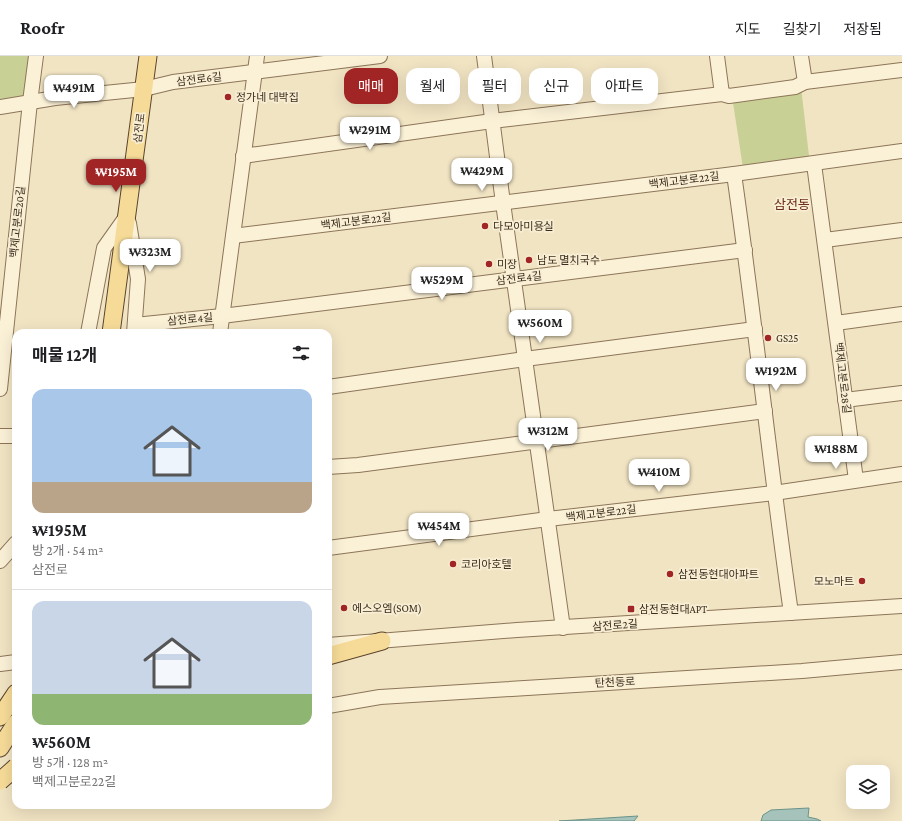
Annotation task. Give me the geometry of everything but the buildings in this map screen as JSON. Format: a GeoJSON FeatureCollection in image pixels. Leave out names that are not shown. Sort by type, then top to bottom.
{"type":"FeatureCollection","features":[{"type":"Feature","properties":{"kind":"main road","name":"삼전로"},"geometry":{"type":"LineString","coordinates":[[112,329],[128,215],[148,56]]}},
{"type":"Feature","properties":{"kind":"main road"},"geometry":{"type":"LineString","coordinates":[[332,655],[382,641]]}},
{"type":"Feature","properties":{"kind":"main road"},"geometry":{"type":"LineString","coordinates":[[0,717],[12,699]]}},
{"type":"Feature","properties":{"kind":"main road"},"geometry":{"type":"LineString","coordinates":[[0,748],[12,730]]}},
{"type":"Feature","properties":{"kind":"main road"},"geometry":{"type":"LineString","coordinates":[[0,780],[12,770]]}},
{"type":"Feature","properties":{"kind":"street","name":"백제고분로20길"},"geometry":{"type":"LineString","coordinates":[[0,389],[2,355],[36,56]]}},
{"type":"Feature","properties":{"kind":"street"},"geometry":{"type":"LineString","coordinates":[[255,72],[257,56]]}},
{"type":"Feature","properties":{"kind":"street","name":"삼전로6길"},"geometry":{"type":"LineString","coordinates":[[144,89],[173,82],[380,56]]}},
{"type":"Feature","properties":{"kind":"street"},"geometry":{"type":"LineString","coordinates":[[484,56],[503,203],[563,628]]}},
{"type":"Feature","properties":{"kind":"street"},"geometry":{"type":"LineString","coordinates":[[717,56],[722,94]]}},
{"type":"Feature","properties":{"kind":"street"},"geometry":{"type":"LineString","coordinates":[[801,56],[805,82]]}},
{"type":"Feature","properties":{"kind":"street"},"geometry":{"type":"LineString","coordinates":[[243,156],[492,121],[722,94],[729,96],[795,86],[805,82],[902,70]]}},
{"type":"Feature","properties":{"kind":"street","name":"삼전로4길"},"geometry":{"type":"LineString","coordinates":[[220,329],[255,72]]}},
{"type":"Feature","properties":{"kind":"street"},"geometry":{"type":"LineString","coordinates":[[0,107],[55,98],[144,89]]}},
{"type":"Feature","properties":{"kind":"street"},"geometry":{"type":"LineString","coordinates":[[734,174],[902,151]]}},
{"type":"Feature","properties":{"kind":"street","name":"백제고분로28길"},"geometry":{"type":"LineString","coordinates":[[814,164],[856,480]]}},
{"type":"Feature","properties":{"kind":"street","name":"백제고분로22길"},"geometry":{"type":"LineString","coordinates":[[233,236],[734,174],[745,250],[774,493],[791,613]]}},
{"type":"Feature","properties":{"kind":"street"},"geometry":{"type":"LineString","coordinates":[[128,215],[138,279],[135,329]]}},
{"type":"Feature","properties":{"kind":"street"},"geometry":{"type":"LineString","coordinates":[[89,329],[104,248],[128,215]]}},
{"type":"Feature","properties":{"kind":"street"},"geometry":{"type":"LineString","coordinates":[[824,240],[902,230]]}},
{"type":"Feature","properties":{"kind":"street","name":"삼전로4길"},"geometry":{"type":"LineString","coordinates":[[135,329],[222,316],[745,250]]}},
{"type":"Feature","properties":{"kind":"street"},"geometry":{"type":"LineString","coordinates":[[836,323],[902,314]]}},
{"type":"Feature","properties":{"kind":"street"},"geometry":{"type":"LineString","coordinates":[[332,386],[525,359],[755,330]]}},
{"type":"Feature","properties":{"kind":"street"},"geometry":{"type":"LineString","coordinates":[[845,400],[902,393]]}},
{"type":"Feature","properties":{"kind":"street"},"geometry":{"type":"LineString","coordinates":[[332,466],[358,465],[537,440],[765,411]]}},
{"type":"Feature","properties":{"kind":"street"},"geometry":{"type":"LineString","coordinates":[[0,436],[12,436]]}},
{"type":"Feature","properties":{"kind":"street"},"geometry":{"type":"LineString","coordinates":[[774,493],[902,474]]}},
{"type":"Feature","properties":{"kind":"street","name":"백제고분로22길"},"geometry":{"type":"LineString","coordinates":[[332,547],[548,519],[774,493]]}},
{"type":"Feature","properties":{"kind":"street"},"geometry":{"type":"LineString","coordinates":[[0,561],[12,548]]}},
{"type":"Feature","properties":{"kind":"street","name":"삼전로2길"},"geometry":{"type":"LineString","coordinates":[[332,645],[517,630],[902,606]]}},
{"type":"Feature","properties":{"kind":"street"},"geometry":{"type":"LineString","coordinates":[[0,664],[12,662]]}},
{"type":"Feature","properties":{"kind":"street","name":"탄천동로"},"geometry":{"type":"LineString","coordinates":[[332,705],[380,697],[802,671],[902,662]]}},
{"type":"Feature","properties":{"kind":"street"},"geometry":{"type":"LineString","coordinates":[[0,780],[12,778]]}},
{"type":"Feature","properties":{"kind":"green space"},"geometry":{"type":"Polygon","coordinates":[[[0,56],[36,56],[30,102],[0,107],[0,56]]]}},
{"type":"Feature","properties":{"kind":"green space"},"geometry":{"type":"Polygon","coordinates":[[[801,87],[809,156],[743,168],[732,96],[801,87]]]}},
{"type":"Feature","properties":{"kind":"water"},"geometry":{"type":"Polygon","coordinates":[[[809,808],[808,817],[821,821],[761,821],[763,815],[771,810],[809,808]]]}},
{"type":"Feature","properties":{"kind":"water"},"geometry":{"type":"Polygon","coordinates":[[[638,816],[634,821],[559,821],[638,816]]]}},
{"type":"Feature","properties":{"kind":"place","name":"정가네 대박집"},"geometry":{"type":"Point","coordinates":[228,97]}},
{"type":"Feature","properties":{"kind":"place","name":"다모아미용실"},"geometry":{"type":"Point","coordinates":[485,226]}},
{"type":"Feature","properties":{"kind":"place","name":"남도 멸치국수"},"geometry":{"type":"Point","coordinates":[529,260]}},
{"type":"Feature","properties":{"kind":"place","name":"미장"},"geometry":{"type":"Point","coordinates":[489,264]}},
{"type":"Feature","properties":{"kind":"place","name":"GS25"},"geometry":{"type":"Point","coordinates":[768,338]}},
{"type":"Feature","properties":{"kind":"place","name":"코리아호텔"},"geometry":{"type":"Point","coordinates":[453,564]}},
{"type":"Feature","properties":{"kind":"place","name":"삼전동현대아파트"},"geometry":{"type":"Point","coordinates":[670,574]}},
{"type":"Feature","properties":{"kind":"place","name":"모노마트"},"geometry":{"type":"Point","coordinates":[862,581]}},
{"type":"Feature","properties":{"kind":"place","name":"에스오엠(SOM)"},"geometry":{"type":"Point","coordinates":[344,608]}},
{"type":"Feature","properties":{"kind":"place","name":"삼전동현대APT"},"geometry":{"type":"Point","coordinates":[631,609]}},
{"type":"Feature","properties":{"kind":"district","name":"삼전동"},"geometry":{"type":"Point","coordinates":[792,204]}}]}
